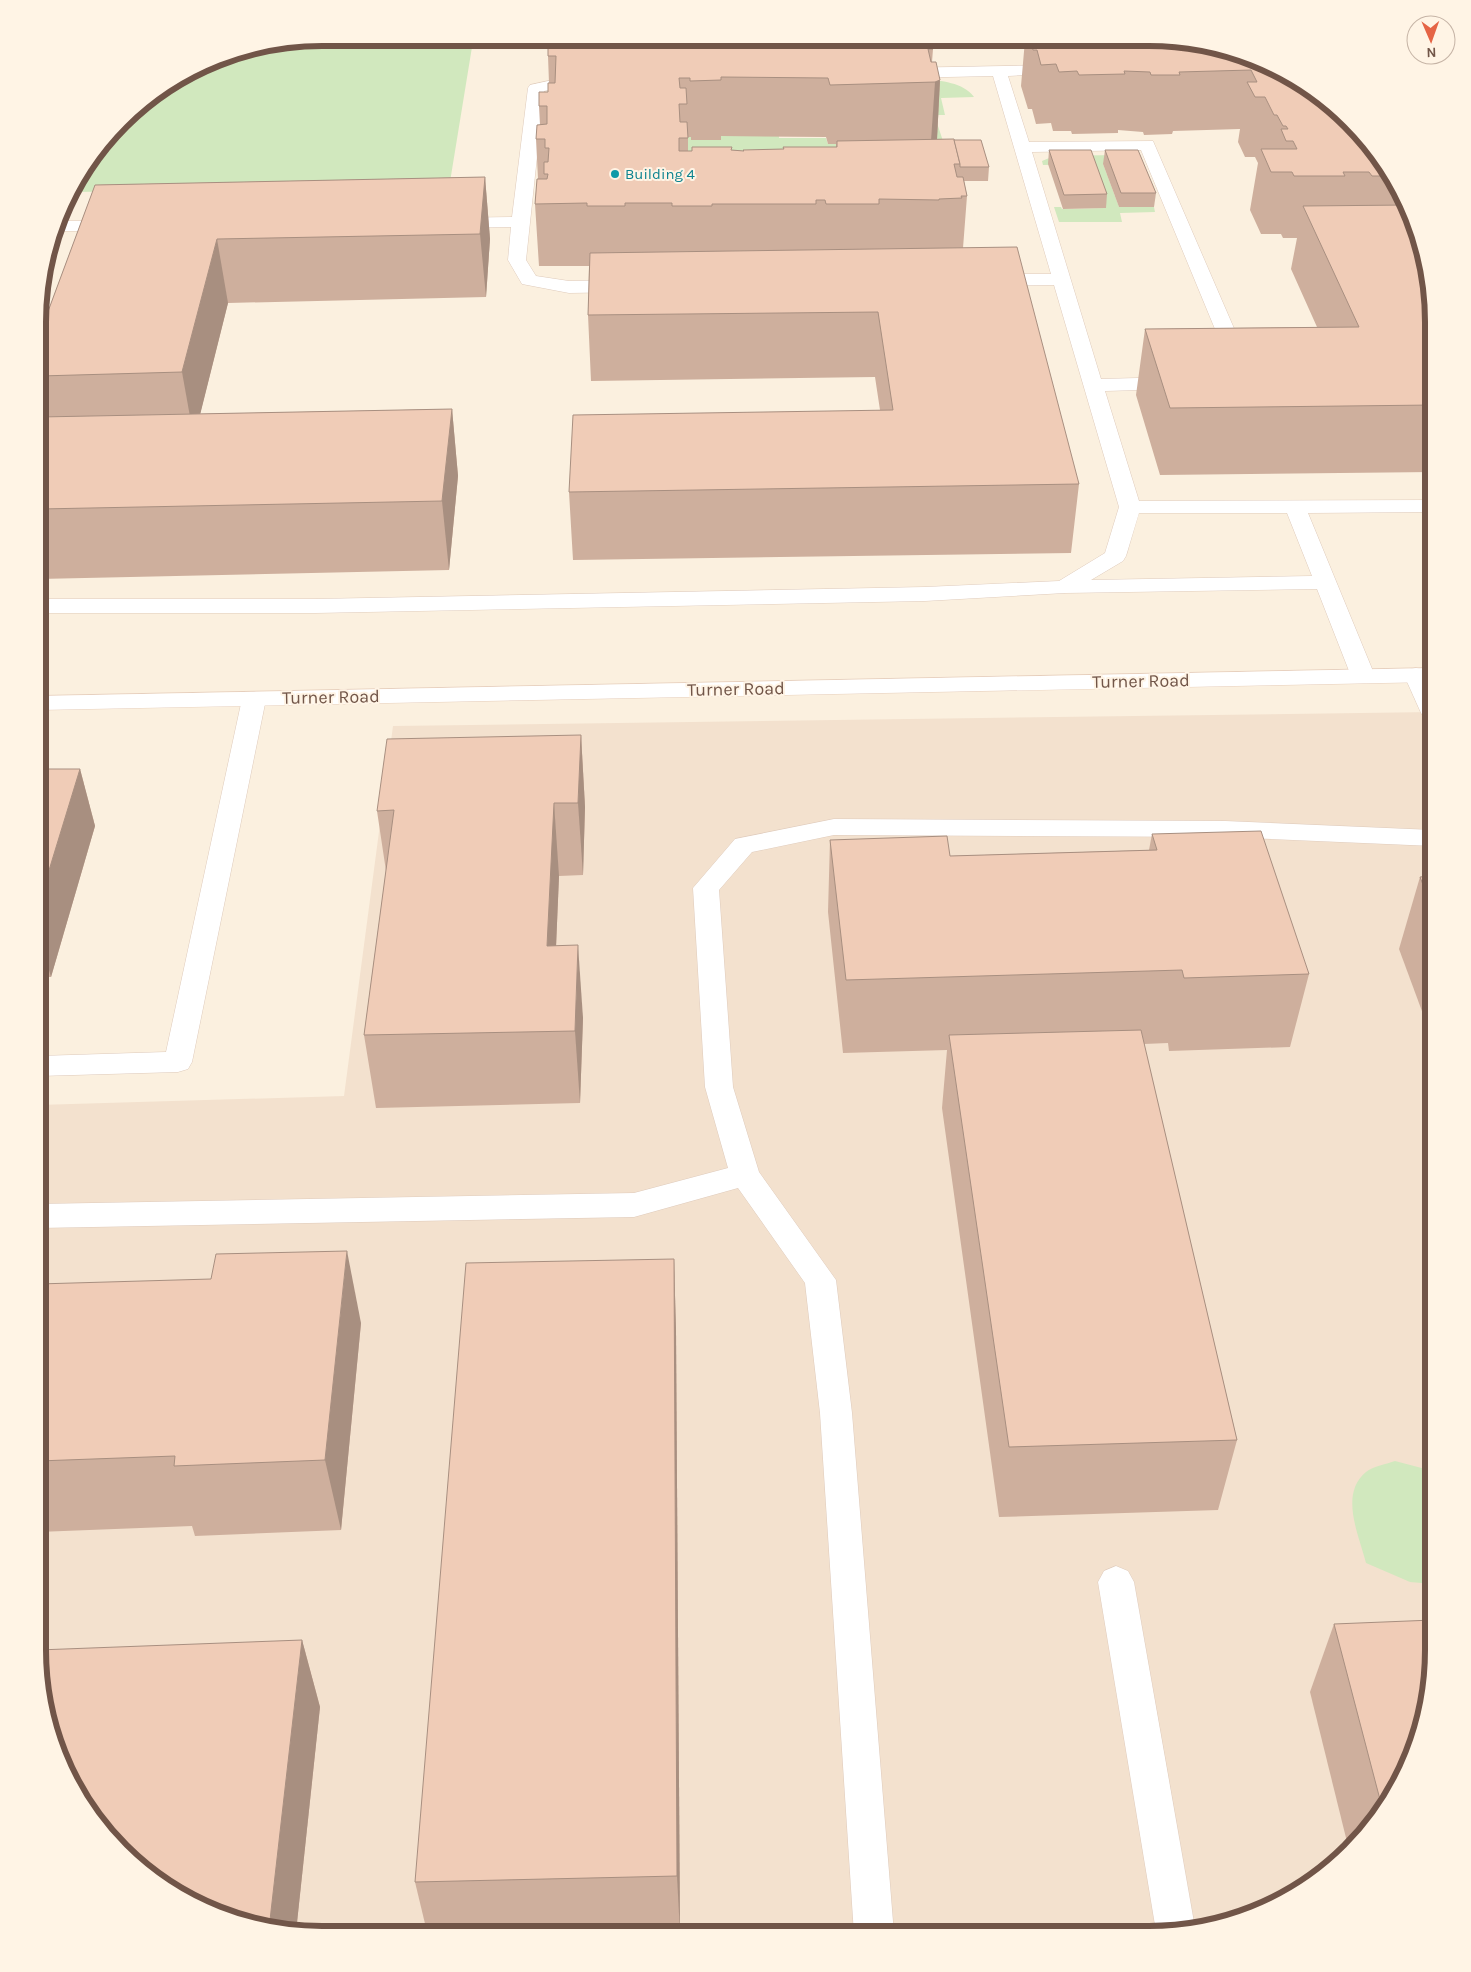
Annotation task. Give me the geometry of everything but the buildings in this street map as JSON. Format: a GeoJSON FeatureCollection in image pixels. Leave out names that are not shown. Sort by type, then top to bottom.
{"type":"FeatureCollection","features":[{"type":"Feature","properties":{"kind":"street"},"geometry":{"type":"LineString","coordinates":[[882,73],[1074,70]]}},
{"type":"Feature","properties":{"kind":"street"},"geometry":{"type":"LineString","coordinates":[[999,71],[1130,507],[1115,556],[1064,587]]}},
{"type":"Feature","properties":{"kind":"street"},"geometry":{"type":"LineString","coordinates":[[598,78],[536,88],[517,260],[529,280],[569,287],[638,286]]}},
{"type":"Feature","properties":{"kind":"street"},"geometry":{"type":"LineString","coordinates":[[1022,147],[1147,145],[1247,382]]}},
{"type":"Feature","properties":{"kind":"street"},"geometry":{"type":"LineString","coordinates":[[432,223],[520,222]]}},
{"type":"Feature","properties":{"kind":"street"},"geometry":{"type":"LineString","coordinates":[[63,226],[128,226]]}},
{"type":"Feature","properties":{"kind":"street"},"geometry":{"type":"LineString","coordinates":[[973,280],[1061,279]]}},
{"type":"Feature","properties":{"kind":"street"},"geometry":{"type":"LineString","coordinates":[[1094,385],[1190,383]]}},
{"type":"Feature","properties":{"kind":"street"},"geometry":{"type":"LineString","coordinates":[[1295,506],[1363,676]]}},
{"type":"Feature","properties":{"kind":"street"},"geometry":{"type":"LineString","coordinates":[[1130,507],[1425,506]]}},
{"type":"Feature","properties":{"kind":"street"},"geometry":{"type":"LineString","coordinates":[[46,606],[315,606],[925,594],[1064,587],[1324,582]]}},
{"type":"Feature","properties":{"kind":"street","name":"Turner Road"},"geometry":{"type":"LineString","coordinates":[[46,703],[1424,675]]}},
{"type":"Feature","properties":{"kind":"street"},"geometry":{"type":"LineString","coordinates":[[46,1066],[178,1062],[254,699]]}},
{"type":"Feature","properties":{"kind":"street"},"geometry":{"type":"LineString","coordinates":[[873,1926],[836,1413],[820,1280],[745,1175],[718,1088],[706,888],[744,845],[834,827],[1225,829],[1425,838]]}},
{"type":"Feature","properties":{"kind":"street"},"geometry":{"type":"LineString","coordinates":[[46,1216],[634,1205],[745,1175]]}},
{"type":"Feature","properties":{"kind":"street"},"geometry":{"type":"LineString","coordinates":[[1116,1582],[1175,1924]]}},
{"type":"Feature","properties":{"kind":"shaded area"},"geometry":{"type":"Polygon","coordinates":[[[1425,712],[1424,1668],[1419,1704],[1410,1739],[1388,1788],[1356,1832],[1317,1869],[1287,1889],[1255,1905],[1203,1920],[1167,1925],[322,1926],[268,1920],[216,1905],[184,1889],[148,1864],[63,1746],[49,1686],[46,1650],[46,1105],[344,1096],[393,726],[1425,712]]]}},
{"type":"Feature","properties":{"kind":"green space"},"geometry":{"type":"Polygon","coordinates":[[[322,46],[592,46],[472,47],[449,188],[79,192],[103,154],[127,127],[154,103],[184,83],[233,61],[268,52],[322,46]]]}},
{"type":"Feature","properties":{"kind":"green space"},"geometry":{"type":"Polygon","coordinates":[[[924,79],[958,85],[974,97],[941,98],[945,115],[931,115],[924,79]]]}},
{"type":"Feature","properties":{"kind":"green space"},"geometry":{"type":"Polygon","coordinates":[[[933,120],[936,120],[943,141],[689,165],[687,151],[681,137],[691,137],[691,140],[721,140],[721,136],[779,135],[779,138],[826,138],[828,144],[937,140],[933,120]]]}},
{"type":"Feature","properties":{"kind":"green space"},"geometry":{"type":"Polygon","coordinates":[[[1116,155],[1136,163],[1103,164],[1119,207],[1154,207],[1155,212],[1120,213],[1122,222],[1059,222],[1054,207],[1061,207],[1062,209],[1106,208],[1090,164],[1043,165],[1042,161],[1054,156],[1116,155]]]}},
{"type":"Feature","properties":{"kind":"green space"},"geometry":{"type":"Polygon","coordinates":[[[1395,1461],[1425,1469],[1425,1583],[1410,1582],[1366,1563],[1356,1528],[1352,1503],[1358,1481],[1366,1472],[1395,1461]]]}},
{"type":"Feature","properties":{"kind":"place","name":"Building 4"},"geometry":{"type":"Point","coordinates":[615,174]}}]}
